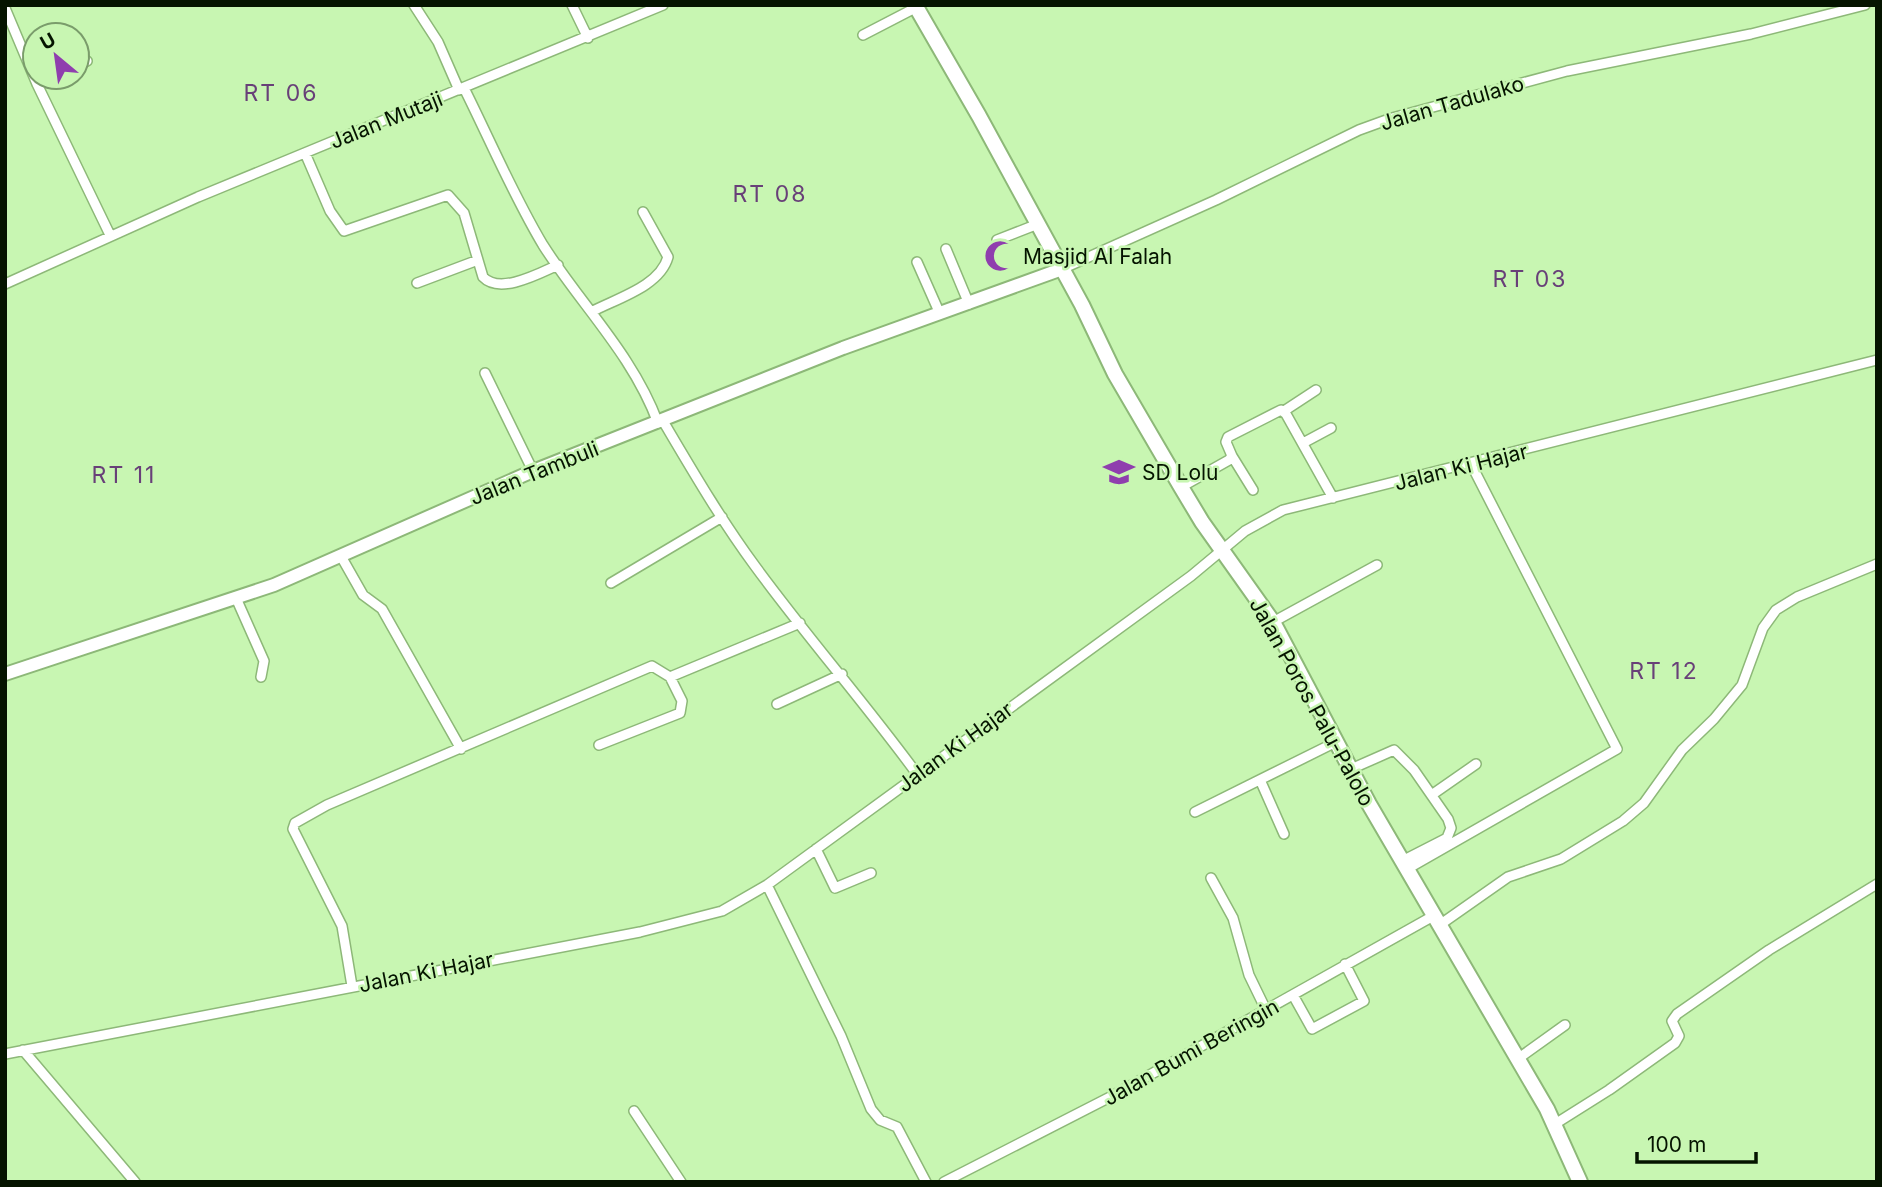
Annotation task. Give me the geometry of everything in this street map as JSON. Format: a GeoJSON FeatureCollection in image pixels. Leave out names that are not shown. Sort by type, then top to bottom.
{"type":"FeatureCollection","features":[{"type":"Feature","properties":{"kind":"main road","name":"Jalan Poros Palu-Palolo"},"geometry":{"type":"LineString","coordinates":[[917,6],[1038,224],[1115,373],[1202,523],[1224,549],[1273,622],[1404,865],[1519,1058],[1555,1124],[1580,1182]]}},
{"type":"Feature","properties":{"kind":"street"},"geometry":{"type":"LineString","coordinates":[[414,5],[438,41],[542,243],[634,373],[661,422],[755,566],[842,674],[917,774]]}},
{"type":"Feature","properties":{"kind":"street"},"geometry":{"type":"LineString","coordinates":[[572,5],[588,38]]}},
{"type":"Feature","properties":{"kind":"street","name":"Jalan Mutaji"},"geometry":{"type":"LineString","coordinates":[[5,284],[110,235],[663,5]]}},
{"type":"Feature","properties":{"kind":"street","name":"Jalan Tadulako"},"geometry":{"type":"LineString","coordinates":[[1062,269],[1216,200],[1359,130],[1392,118],[1567,71],[1751,34],[1865,5]]}},
{"type":"Feature","properties":{"kind":"street"},"geometry":{"type":"LineString","coordinates":[[863,35],[917,6]]}},
{"type":"Feature","properties":{"kind":"street"},"geometry":{"type":"LineString","coordinates":[[5,8],[21,46]]}},
{"type":"Feature","properties":{"kind":"street"},"geometry":{"type":"LineString","coordinates":[[40,91],[110,235]]}},
{"type":"Feature","properties":{"kind":"street"},"geometry":{"type":"LineString","coordinates":[[305,153],[342,231],[448,195],[464,214],[483,277],[496,284],[526,279],[558,265]]}},
{"type":"Feature","properties":{"kind":"street"},"geometry":{"type":"LineString","coordinates":[[593,312],[645,285],[665,267],[668,257],[643,212]]}},
{"type":"Feature","properties":{"kind":"street"},"geometry":{"type":"LineString","coordinates":[[997,240],[1038,224]]}},
{"type":"Feature","properties":{"kind":"street"},"geometry":{"type":"LineString","coordinates":[[946,250],[969,304]]}},
{"type":"Feature","properties":{"kind":"street"},"geometry":{"type":"LineString","coordinates":[[417,283],[478,260]]}},
{"type":"Feature","properties":{"kind":"street"},"geometry":{"type":"LineString","coordinates":[[917,262],[940,314]]}},
{"type":"Feature","properties":{"kind":"street","name":"Jalan Tambuli"},"geometry":{"type":"LineString","coordinates":[[5,674],[236,598],[342,558],[533,471],[843,348],[1062,269]]}},
{"type":"Feature","properties":{"kind":"street","name":"Jalan Ki Hajar"},"geometry":{"type":"LineString","coordinates":[[5,1054],[693,921],[732,908],[1191,576],[1252,527],[1283,510],[1877,360]]}},
{"type":"Feature","properties":{"kind":"street"},"geometry":{"type":"LineString","coordinates":[[485,373],[533,471]]}},
{"type":"Feature","properties":{"kind":"street"},"geometry":{"type":"LineString","coordinates":[[1253,490],[1232,456],[1227,438],[1276,411],[1284,411],[1316,390]]}},
{"type":"Feature","properties":{"kind":"street"},"geometry":{"type":"LineString","coordinates":[[1284,411],[1333,498]]}},
{"type":"Feature","properties":{"kind":"street"},"geometry":{"type":"LineString","coordinates":[[1303,443],[1331,428]]}},
{"type":"Feature","properties":{"kind":"street"},"geometry":{"type":"LineString","coordinates":[[1181,487],[1232,456]]}},
{"type":"Feature","properties":{"kind":"street"},"geometry":{"type":"LineString","coordinates":[[1404,865],[1617,749],[1471,464]]}},
{"type":"Feature","properties":{"kind":"street"},"geometry":{"type":"LineString","coordinates":[[611,583],[722,517]]}},
{"type":"Feature","properties":{"kind":"street"},"geometry":{"type":"LineString","coordinates":[[342,558],[363,595],[382,609],[461,749]]}},
{"type":"Feature","properties":{"kind":"street","name":"Jalan Bumi Beringin"},"geometry":{"type":"LineString","coordinates":[[944,1182],[1103,1101],[1345,964],[1438,920],[1508,877],[1561,859],[1623,821],[1644,803],[1682,750],[1714,719],[1742,685],[1763,628],[1776,610],[1797,597],[1877,564]]}},
{"type":"Feature","properties":{"kind":"street"},"geometry":{"type":"LineString","coordinates":[[1273,622],[1377,565]]}},
{"type":"Feature","properties":{"kind":"street"},"geometry":{"type":"LineString","coordinates":[[236,598],[264,661],[261,677]]}},
{"type":"Feature","properties":{"kind":"street"},"geometry":{"type":"LineString","coordinates":[[670,677],[800,623]]}},
{"type":"Feature","properties":{"kind":"street"},"geometry":{"type":"LineString","coordinates":[[352,986],[342,926],[292,826],[327,805],[645,668],[655,667],[670,677],[682,701],[680,713],[599,745]]}},
{"type":"Feature","properties":{"kind":"street"},"geometry":{"type":"LineString","coordinates":[[777,704],[842,674]]}},
{"type":"Feature","properties":{"kind":"street"},"geometry":{"type":"LineString","coordinates":[[1195,812],[1261,782],[1336,742]]}},
{"type":"Feature","properties":{"kind":"street"},"geometry":{"type":"LineString","coordinates":[[1351,769],[1394,750],[1403,756],[1433,794],[1450,825],[1450,836],[1404,865]]}},
{"type":"Feature","properties":{"kind":"street"},"geometry":{"type":"LineString","coordinates":[[1433,794],[1476,764]]}},
{"type":"Feature","properties":{"kind":"street"},"geometry":{"type":"LineString","coordinates":[[1261,782],[1284,835]]}},
{"type":"Feature","properties":{"kind":"street"},"geometry":{"type":"LineString","coordinates":[[817,849],[835,888],[871,873]]}},
{"type":"Feature","properties":{"kind":"street"},"geometry":{"type":"LineString","coordinates":[[1211,878],[1233,918],[1250,975],[1266,1010]]}},
{"type":"Feature","properties":{"kind":"street"},"geometry":{"type":"LineString","coordinates":[[1555,1124],[1675,1043],[1679,1036],[1672,1020],[1677,1014],[1769,950],[1877,884]]}},
{"type":"Feature","properties":{"kind":"street"},"geometry":{"type":"LineString","coordinates":[[767,885],[841,1036],[871,1109],[880,1120],[897,1126],[926,1182]]}},
{"type":"Feature","properties":{"kind":"street"},"geometry":{"type":"LineString","coordinates":[[1293,995],[1312,1029],[1364,1001],[1345,964]]}},
{"type":"Feature","properties":{"kind":"street"},"geometry":{"type":"LineString","coordinates":[[1519,1058],[1565,1025]]}},
{"type":"Feature","properties":{"kind":"street"},"geometry":{"type":"LineString","coordinates":[[23,1050],[135,1182]]}},
{"type":"Feature","properties":{"kind":"street"},"geometry":{"type":"LineString","coordinates":[[634,1111],[681,1182]]}},
{"type":"Feature","properties":{"kind":"place","name":"Masjid Al Falah"},"geometry":{"type":"Point","coordinates":[1000,256]}},
{"type":"Feature","properties":{"kind":"place","name":"SD Lolu"},"geometry":{"type":"Point","coordinates":[1119,472]}},
{"type":"Feature","properties":{"kind":"district","name":"RT 06"},"geometry":{"type":"Point","coordinates":[281,93]}},
{"type":"Feature","properties":{"kind":"district","name":"RT 08"},"geometry":{"type":"Point","coordinates":[770,194]}},
{"type":"Feature","properties":{"kind":"district","name":"RT 03"},"geometry":{"type":"Point","coordinates":[1530,279]}},
{"type":"Feature","properties":{"kind":"district","name":"RT 11"},"geometry":{"type":"Point","coordinates":[124,475]}},
{"type":"Feature","properties":{"kind":"district","name":"RT 12"},"geometry":{"type":"Point","coordinates":[1664,671]}}]}
